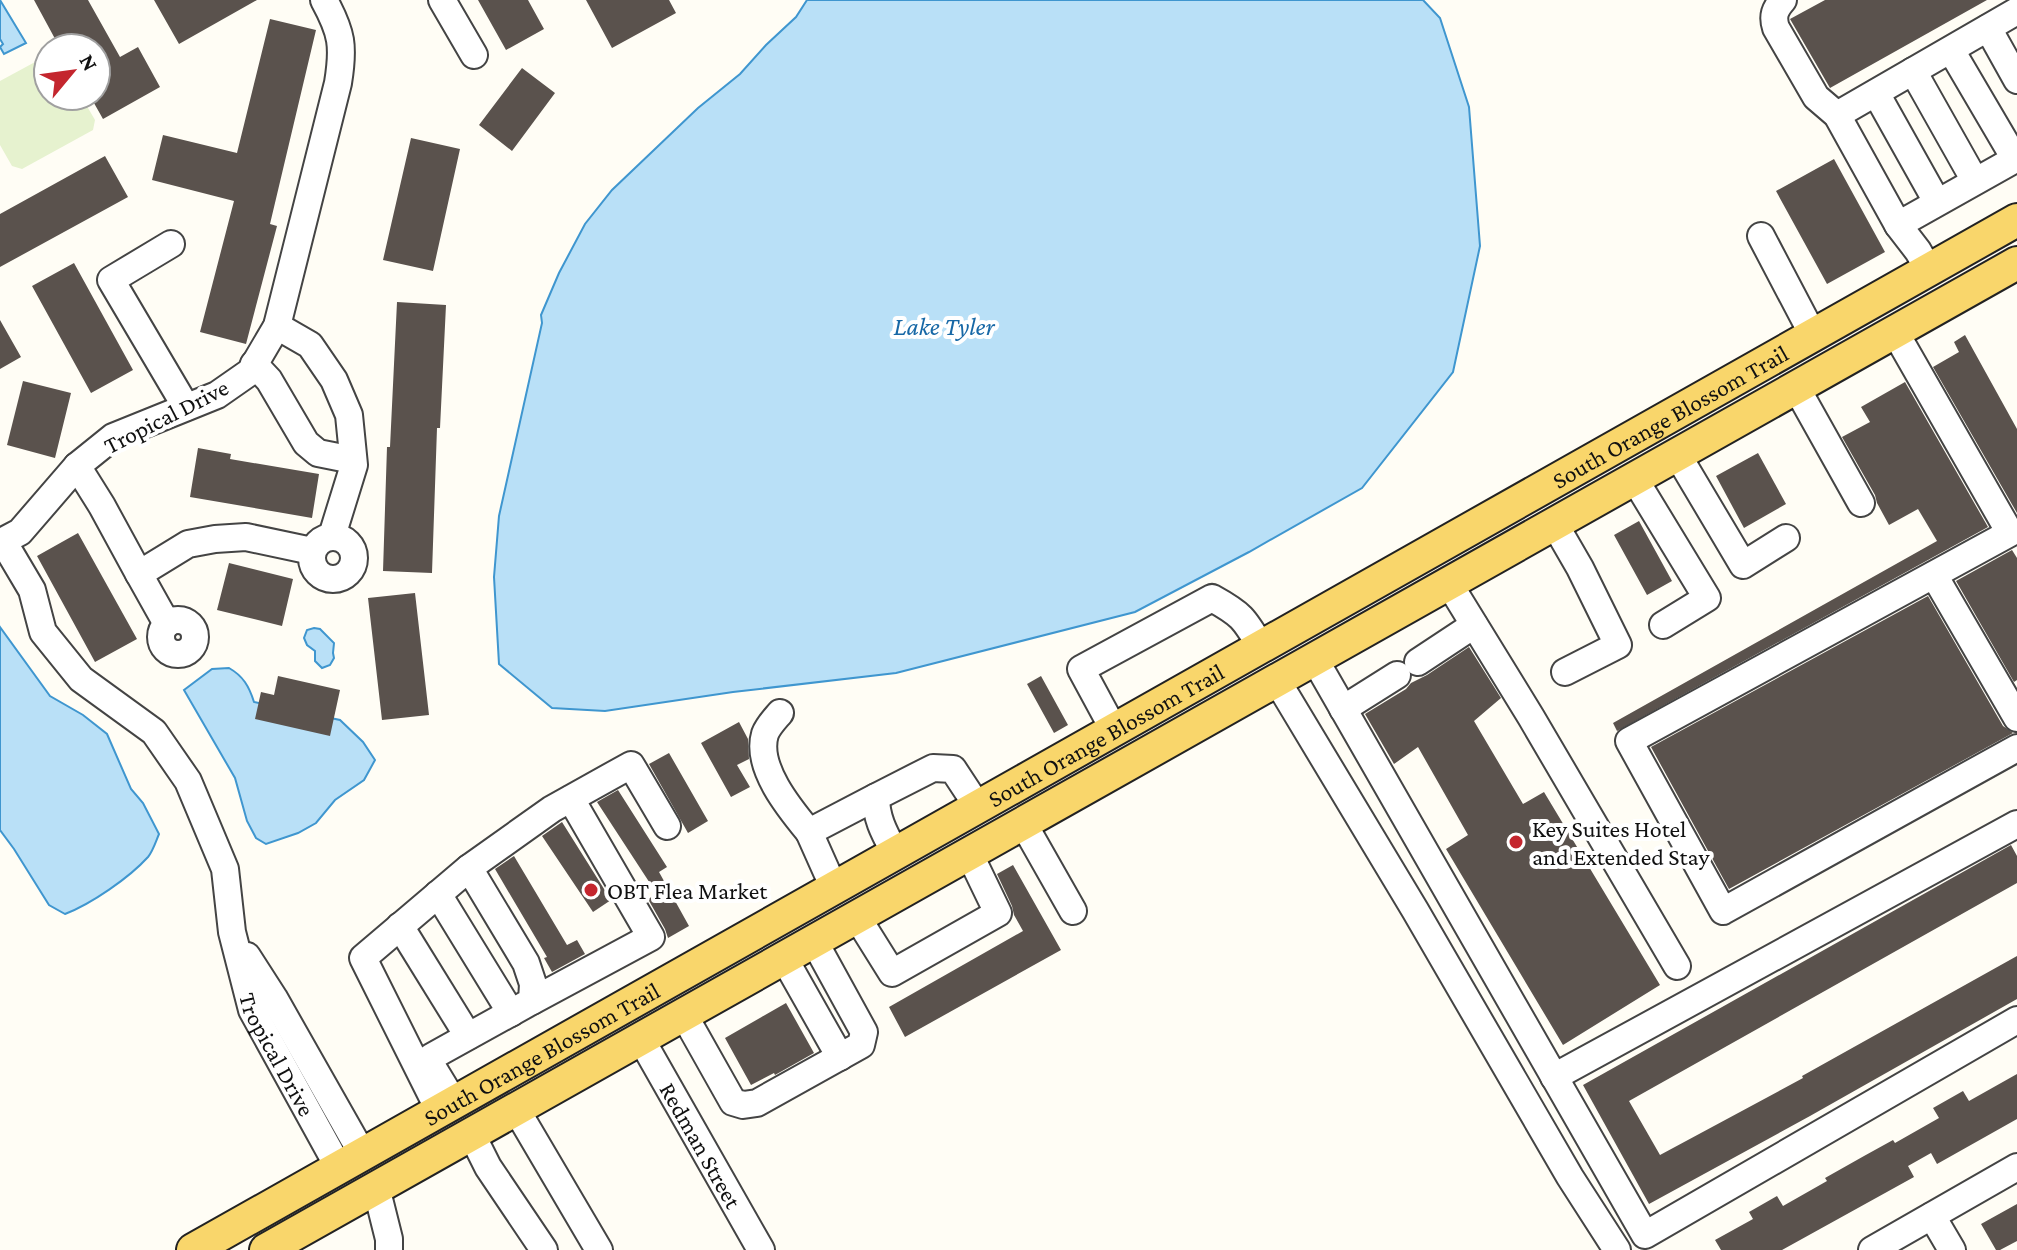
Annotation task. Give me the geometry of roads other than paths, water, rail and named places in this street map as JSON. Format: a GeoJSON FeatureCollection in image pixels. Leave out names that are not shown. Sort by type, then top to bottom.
{"type":"FeatureCollection","features":[{"type":"Feature","properties":{"kind":"main road","name":"South Orange Blossom Trail"},"geometry":{"type":"LineString","coordinates":[[193,1250],[2017,220]]}},
{"type":"Feature","properties":{"kind":"main road","name":"South Orange Blossom Trail"},"geometry":{"type":"LineString","coordinates":[[266,1250],[2017,263]]}},
{"type":"Feature","properties":{"kind":"main road"},"geometry":{"type":"LineString","coordinates":[[1314,658],[1317,637],[1328,621],[1359,592]]}},
{"type":"Feature","properties":{"kind":"main road"},"geometry":{"type":"LineString","coordinates":[[1214,714],[1249,683],[1261,664],[1261,647]]}},
{"type":"Feature","properties":{"kind":"main road"},"geometry":{"type":"LineString","coordinates":[[641,1039],[645,1018],[655,1001],[681,974]]}},
{"type":"Feature","properties":{"kind":"main road"},"geometry":{"type":"LineString","coordinates":[[321,1218],[351,1193],[361,1174],[351,1161]]}},
{"type":"Feature","properties":{"kind":"street","name":"Tropical Drive"},"geometry":{"type":"LineString","coordinates":[[324,0],[337,23],[342,56],[338,83],[277,326],[250,372],[217,395],[113,437],[77,466],[20,532],[2,542],[32,590],[43,632],[81,679],[154,732],[188,781],[225,869],[232,932],[274,998],[351,1161]]}},
{"type":"Feature","properties":{"kind":"street"},"geometry":{"type":"LineString","coordinates":[[442,0],[474,55]]}},
{"type":"Feature","properties":{"kind":"street"},"geometry":{"type":"LineString","coordinates":[[1783,0],[1775,10],[1773,18],[1776,28],[1816,97],[1837,115],[1898,225],[1929,270]]}},
{"type":"Feature","properties":{"kind":"street"},"geometry":{"type":"LineString","coordinates":[[1837,115],[2017,11]]}},
{"type":"Feature","properties":{"kind":"street"},"geometry":{"type":"LineString","coordinates":[[1988,28],[2017,80]]}},
{"type":"Feature","properties":{"kind":"street"},"geometry":{"type":"LineString","coordinates":[[1898,225],[2016,158],[1951,50]]}},
{"type":"Feature","properties":{"kind":"street"},"geometry":{"type":"LineString","coordinates":[[1913,71],[1975,181]]}},
{"type":"Feature","properties":{"kind":"street"},"geometry":{"type":"LineString","coordinates":[[1876,93],[1937,202]]}},
{"type":"Feature","properties":{"kind":"street"},"geometry":{"type":"LineString","coordinates":[[1761,236],[1813,335]]}},
{"type":"Feature","properties":{"kind":"street"},"geometry":{"type":"LineString","coordinates":[[171,244],[111,280],[186,407]]}},
{"type":"Feature","properties":{"kind":"street"},"geometry":{"type":"LineString","coordinates":[[139,574],[188,544],[215,539],[246,537],[322,544],[354,465],[349,415],[334,380],[310,345],[277,326]]}},
{"type":"Feature","properties":{"kind":"street"},"geometry":{"type":"LineString","coordinates":[[1895,332],[2010,533],[1629,741],[1723,911],[2017,748]]}},
{"type":"Feature","properties":{"kind":"street"},"geometry":{"type":"LineString","coordinates":[[254,364],[269,380],[306,443],[318,453],[353,460]]}},
{"type":"Feature","properties":{"kind":"street"},"geometry":{"type":"LineString","coordinates":[[1796,387],[1861,503]]}},
{"type":"Feature","properties":{"kind":"street"},"geometry":{"type":"LineString","coordinates":[[1677,454],[1743,565],[1786,538]]}},
{"type":"Feature","properties":{"kind":"street"},"geometry":{"type":"LineString","coordinates":[[77,466],[167,624]]}},
{"type":"Feature","properties":{"kind":"street"},"geometry":{"type":"LineString","coordinates":[[1634,478],[1707,598],[1663,625]]}},
{"type":"Feature","properties":{"kind":"street"},"geometry":{"type":"LineString","coordinates":[[1554,523],[1618,645],[1565,672]]}},
{"type":"Feature","properties":{"kind":"street"},"geometry":{"type":"LineString","coordinates":[[1934,575],[2017,718]]}},
{"type":"Feature","properties":{"kind":"street"},"geometry":{"type":"LineString","coordinates":[[1448,582],[1677,966]]}},
{"type":"Feature","properties":{"kind":"street"},"geometry":{"type":"LineString","coordinates":[[1114,730],[1081,669],[1212,598],[1236,611],[1248,624],[1261,647]]}},
{"type":"Feature","properties":{"kind":"street"},"geometry":{"type":"LineString","coordinates":[[1343,709],[1474,625]]}},
{"type":"Feature","properties":{"kind":"street"},"geometry":{"type":"LineString","coordinates":[[1314,658],[1645,1235],[2017,1020]]}},
{"type":"Feature","properties":{"kind":"street"},"geometry":{"type":"LineString","coordinates":[[1276,679],[1570,1177],[1617,1250]]}},
{"type":"Feature","properties":{"kind":"street"},"geometry":{"type":"LineString","coordinates":[[780,713],[769,725],[764,737],[768,771],[790,809],[809,832],[834,888]]}},
{"type":"Feature","properties":{"kind":"street"},"geometry":{"type":"LineString","coordinates":[[446,1107],[433,1098],[363,958],[469,868],[552,809],[631,765],[667,826]]}},
{"type":"Feature","properties":{"kind":"street"},"geometry":{"type":"LineString","coordinates":[[809,832],[933,768],[953,769],[978,807]]}},
{"type":"Feature","properties":{"kind":"street"},"geometry":{"type":"LineString","coordinates":[[876,797],[876,813],[895,853]]}},
{"type":"Feature","properties":{"kind":"street"},"geometry":{"type":"LineString","coordinates":[[446,1107],[447,1091],[430,1063],[431,1057],[651,937],[571,799]]}},
{"type":"Feature","properties":{"kind":"street"},"geometry":{"type":"LineString","coordinates":[[1023,823],[1073,911]]}},
{"type":"Feature","properties":{"kind":"street"},"geometry":{"type":"LineString","coordinates":[[1554,1077],[2017,824]]}},
{"type":"Feature","properties":{"kind":"street"},"geometry":{"type":"LineString","coordinates":[[857,917],[892,973],[998,913],[969,853]]}},
{"type":"Feature","properties":{"kind":"street"},"geometry":{"type":"LineString","coordinates":[[469,868],[526,963],[533,984],[521,1007]]}},
{"type":"Feature","properties":{"kind":"street"},"geometry":{"type":"LineString","coordinates":[[438,894],[521,1007]]}},
{"type":"Feature","properties":{"kind":"street"},"geometry":{"type":"LineString","coordinates":[[400,926],[468,1036]]}},
{"type":"Feature","properties":{"kind":"street"},"geometry":{"type":"LineString","coordinates":[[684,1015],[733,1102],[743,1105],[757,1103],[840,1057],[861,1045],[864,1032],[814,941]]}},
{"type":"Feature","properties":{"kind":"street"},"geometry":{"type":"LineString","coordinates":[[784,958],[840,1057]]}},
{"type":"Feature","properties":{"kind":"street","name":"Redman Street"},"geometry":{"type":"LineString","coordinates":[[641,1039],[761,1250]]}},
{"type":"Feature","properties":{"kind":"street"},"geometry":{"type":"LineString","coordinates":[[516,1109],[599,1250]]}},
{"type":"Feature","properties":{"kind":"street"},"geometry":{"type":"LineString","coordinates":[[471,1133],[488,1167],[544,1250]]}},
{"type":"Feature","properties":{"kind":"street"},"geometry":{"type":"LineString","coordinates":[[1872,1250],[2017,1167]]}},
{"type":"Feature","properties":{"kind":"street"},"geometry":{"type":"LineString","coordinates":[[376,1187],[389,1250]]}},
{"type":"Feature","properties":{"kind":"street"},"geometry":{"type":"LineString","coordinates":[[1932,1216],[1952,1250]]}},
{"type":"Feature","properties":{"kind":"water"},"geometry":{"type":"Polygon","coordinates":[[[0,0],[26,43],[4,54],[0,47],[3,44],[0,39],[0,0]]]}},
{"type":"Feature","properties":{"kind":"water","name":"Lake Tyler"},"geometry":{"type":"Polygon","coordinates":[[[807,0],[1423,0],[1440,18],[1469,107],[1480,246],[1453,372],[1362,488],[1135,612],[896,673],[605,711],[552,708],[499,664],[494,577],[499,516],[542,323],[541,315],[585,224],[612,190],[698,108],[740,74],[796,17],[807,0]]]}},
{"type":"Feature","properties":{"kind":"water"},"geometry":{"type":"Polygon","coordinates":[[[0,627],[50,696],[83,715],[107,734],[131,789],[143,803],[159,834],[150,855],[131,873],[98,897],[65,914],[49,905],[0,830],[0,627]]]}},
{"type":"Feature","properties":{"kind":"water"},"geometry":{"type":"Polygon","coordinates":[[[320,629],[334,643],[334,658],[330,665],[322,668],[315,661],[315,651],[304,638],[307,630],[320,629]]]}},
{"type":"Feature","properties":{"kind":"water"},"geometry":{"type":"Polygon","coordinates":[[[229,668],[245,682],[254,702],[340,720],[363,742],[375,760],[364,780],[335,800],[316,823],[266,844],[256,838],[247,821],[235,778],[184,690],[212,669],[229,668]]]}},
{"type":"Feature","properties":{"kind":"place","name":"Key Suites Hotel and Extended Stay"},"geometry":{"type":"Point","coordinates":[1516,842]}},
{"type":"Feature","properties":{"kind":"place","name":"OBT Flea Market"},"geometry":{"type":"Point","coordinates":[591,890]}}]}
